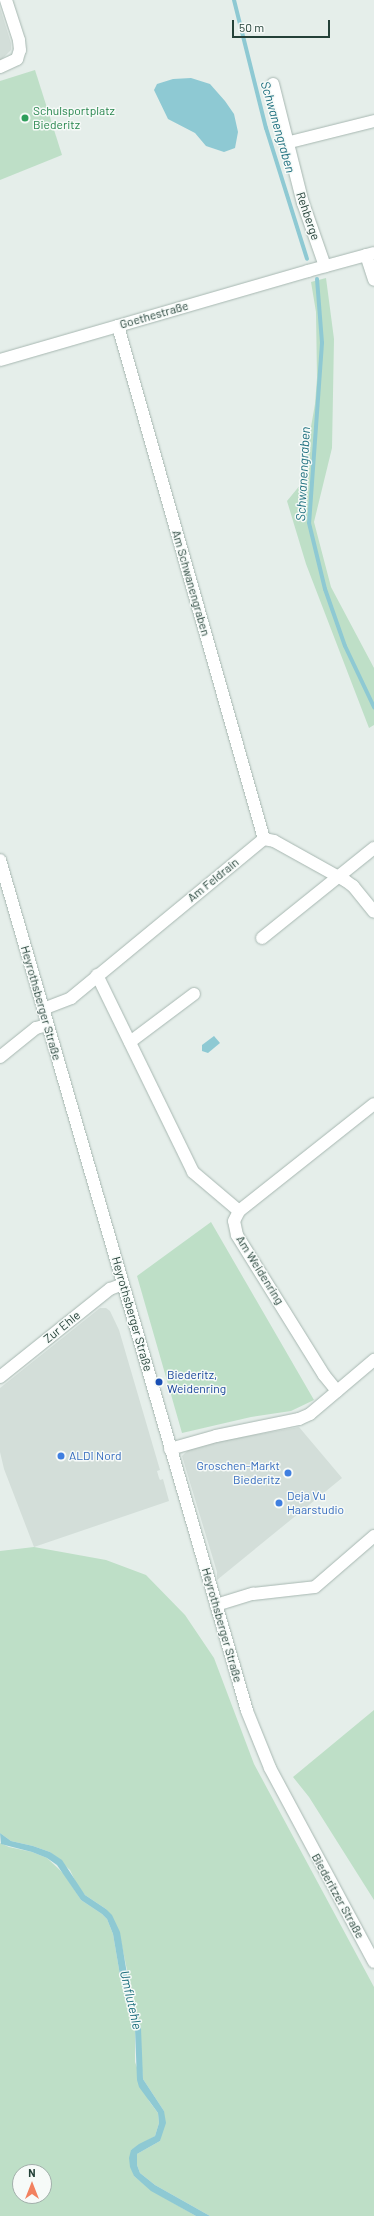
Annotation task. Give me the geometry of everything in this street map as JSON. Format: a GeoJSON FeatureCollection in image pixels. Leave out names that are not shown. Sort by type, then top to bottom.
{"type":"FeatureCollection","features":[{"type":"Feature","properties":{"kind":"street"},"geometry":{"type":"LineString","coordinates":[[0,67],[17,59],[20,50],[19,40],[6,0]]}},
{"type":"Feature","properties":{"kind":"street","name":"Rehberge"},"geometry":{"type":"LineString","coordinates":[[273,84],[286,143],[303,203],[326,266]]}},
{"type":"Feature","properties":{"kind":"street"},"geometry":{"type":"LineString","coordinates":[[286,143],[374,122]]}},
{"type":"Feature","properties":{"kind":"street"},"geometry":{"type":"LineString","coordinates":[[326,266],[370,254],[374,280]]}},
{"type":"Feature","properties":{"kind":"street","name":"Goethestraße"},"geometry":{"type":"LineString","coordinates":[[0,360],[326,266]]}},
{"type":"Feature","properties":{"kind":"street","name":"Am Schwanengraben"},"geometry":{"type":"LineString","coordinates":[[118,326],[264,839]]}},
{"type":"Feature","properties":{"kind":"street"},"geometry":{"type":"LineString","coordinates":[[264,839],[274,841],[338,876],[353,886],[374,912]]}},
{"type":"Feature","properties":{"kind":"street","name":"Am Feldrain"},"geometry":{"type":"LineString","coordinates":[[43,1009],[71,998],[97,975],[264,839]]}},
{"type":"Feature","properties":{"kind":"street"},"geometry":{"type":"LineString","coordinates":[[262,938],[374,848]]}},
{"type":"Feature","properties":{"kind":"street","name":"Heyrothsberger Straße"},"geometry":{"type":"LineString","coordinates":[[1,868],[247,1711],[261,1748],[302,1830]]}},
{"type":"Feature","properties":{"kind":"street"},"geometry":{"type":"LineString","coordinates":[[97,975],[192,1172],[239,1211],[374,1104]]}},
{"type":"Feature","properties":{"kind":"street"},"geometry":{"type":"LineString","coordinates":[[130,1042],[194,994]]}},
{"type":"Feature","properties":{"kind":"street"},"geometry":{"type":"LineString","coordinates":[[0,1057],[36,1028],[47,1025]]}},
{"type":"Feature","properties":{"kind":"street","name":"Am Weidenring"},"geometry":{"type":"LineString","coordinates":[[239,1211],[234,1222],[237,1234],[324,1375],[337,1391]]}},
{"type":"Feature","properties":{"kind":"street","name":"Zur Ehle"},"geometry":{"type":"LineString","coordinates":[[1,1375],[110,1288],[123,1284]]}},
{"type":"Feature","properties":{"kind":"street"},"geometry":{"type":"LineString","coordinates":[[170,1449],[216,1436],[299,1419],[310,1414],[374,1360]]}},
{"type":"Feature","properties":{"kind":"street"},"geometry":{"type":"LineString","coordinates":[[216,1605],[248,1595],[315,1587],[374,1536]]}},
{"type":"Feature","properties":{"kind":"street","name":"Biederitzer Straße"},"geometry":{"type":"LineString","coordinates":[[302,1830],[374,1962]]}},
{"type":"Feature","properties":{"kind":"shaded area"},"geometry":{"type":"Polygon","coordinates":[[[0,8],[11,43],[11,50],[0,61],[0,8]]]}},
{"type":"Feature","properties":{"kind":"shaded area"},"geometry":{"type":"Polygon","coordinates":[[[100,1308],[106,1308],[110,1311],[119,1330],[160,1470],[157,1471],[159,1478],[160,1480],[163,1479],[169,1501],[34,1547],[4,1469],[0,1452],[0,1388],[100,1308]]]}},
{"type":"Feature","properties":{"kind":"shaded area"},"geometry":{"type":"Polygon","coordinates":[[[299,1427],[342,1478],[217,1580],[217,1572],[182,1456],[189,1449],[219,1441],[299,1427]]]}},
{"type":"Feature","properties":{"kind":"green space","name":"Schulsportplatz Biederitz"},"geometry":{"type":"Polygon","coordinates":[[[35,70],[62,155],[0,180],[0,81],[35,70]]]}},
{"type":"Feature","properties":{"kind":"green space"},"geometry":{"type":"Polygon","coordinates":[[[326,278],[334,339],[332,448],[314,522],[331,587],[374,668],[374,725],[369,728],[306,564],[287,501],[301,484],[315,404],[317,378],[316,312],[311,282],[326,278]]]}},
{"type":"Feature","properties":{"kind":"green space"},"geometry":{"type":"Polygon","coordinates":[[[211,1222],[314,1400],[291,1411],[251,1417],[182,1433],[137,1276],[211,1222]]]}},
{"type":"Feature","properties":{"kind":"green space"},"geometry":{"type":"Polygon","coordinates":[[[34,1547],[106,1560],[146,1575],[185,1615],[214,1658],[254,1764],[374,1987],[374,2216],[210,2216],[155,2185],[140,2173],[137,2165],[137,2154],[160,2141],[164,2111],[143,2079],[134,2003],[119,1932],[106,1909],[85,1895],[78,1887],[70,1870],[50,1852],[11,1841],[0,1833],[0,1551],[34,1547]]]}},
{"type":"Feature","properties":{"kind":"green space"},"geometry":{"type":"Polygon","coordinates":[[[374,1710],[374,1900],[309,1797],[293,1777],[374,1710]]]}},
{"type":"Feature","properties":{"kind":"green space"},"geometry":{"type":"Polygon","coordinates":[[[0,1843],[47,1858],[64,1874],[81,1900],[107,1919],[113,1934],[121,1981],[135,2029],[135,2062],[149,2101],[158,2113],[159,2123],[155,2136],[131,2150],[134,2176],[151,2190],[196,2216],[0,2216],[0,1843]]]}},
{"type":"Feature","properties":{"kind":"water"},"geometry":{"type":"Polygon","coordinates":[[[191,78],[210,84],[234,114],[238,132],[235,148],[224,152],[206,146],[195,133],[168,119],[154,90],[157,84],[173,79],[191,78]]]}},
{"type":"Feature","properties":{"kind":"water"},"geometry":{"type":"Polygon","coordinates":[[[214,1036],[220,1043],[208,1053],[202,1051],[202,1045],[214,1036]]]}},
{"type":"Feature","properties":{"kind":"water","name":"Umflutehle"},"geometry":{"type":"Polygon","coordinates":[[[0,1833],[11,1841],[50,1852],[62,1860],[85,1895],[106,1909],[112,1915],[120,1932],[128,1980],[141,2028],[143,2079],[164,2111],[166,2123],[160,2141],[137,2154],[137,2165],[140,2173],[155,2185],[210,2216],[196,2216],[151,2191],[134,2176],[130,2167],[129,2158],[131,2150],[155,2136],[159,2123],[158,2113],[139,2087],[137,2080],[135,2029],[121,1981],[113,1934],[107,1919],[81,1900],[57,1865],[47,1858],[32,1852],[1,1844],[0,1833]]]}},
{"type":"Feature","properties":{"kind":"waterway","name":"Schwanengraben"},"geometry":{"type":"LineString","coordinates":[[234,0],[266,128],[307,259]]}},
{"type":"Feature","properties":{"kind":"waterway","name":"Schwanengraben"},"geometry":{"type":"LineString","coordinates":[[317,279],[322,343],[309,523],[325,589],[345,646],[374,707]]}},
{"type":"Feature","properties":{"kind":"place","name":"Schulsportplatz Biederitz"},"geometry":{"type":"Point","coordinates":[25,118]}},
{"type":"Feature","properties":{"kind":"place","name":"Biederitz, Weidenring"},"geometry":{"type":"Point","coordinates":[159,1382]}},
{"type":"Feature","properties":{"kind":"place","name":"ALDI Nord"},"geometry":{"type":"Point","coordinates":[61,1456]}},
{"type":"Feature","properties":{"kind":"place","name":"Groschen-Markt Biederitz"},"geometry":{"type":"Point","coordinates":[288,1473]}},
{"type":"Feature","properties":{"kind":"place","name":"Deja Vu Haarstudio"},"geometry":{"type":"Point","coordinates":[279,1503]}}]}
